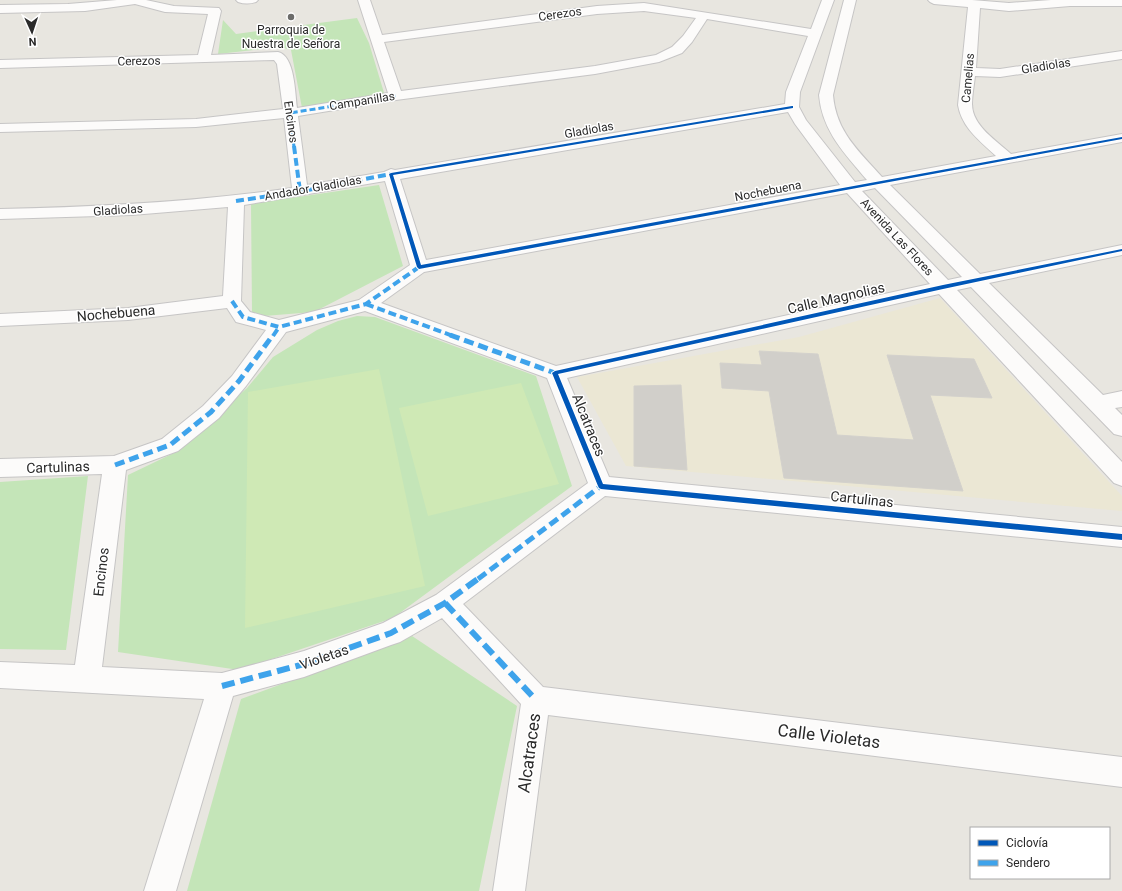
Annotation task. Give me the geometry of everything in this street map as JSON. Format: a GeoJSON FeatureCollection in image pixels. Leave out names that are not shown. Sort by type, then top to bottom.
{"type":"FeatureCollection","features":[{"type":"Feature","properties":{"kind":"street"},"geometry":{"type":"LineString","coordinates":[[0,9],[75,8],[101,6],[136,0],[153,7],[163,9],[215,11],[204,59]]}},
{"type":"Feature","properties":{"kind":"street"},"geometry":{"type":"LineString","coordinates":[[242,0],[252,0]]}},
{"type":"Feature","properties":{"kind":"street"},"geometry":{"type":"LineString","coordinates":[[364,0],[396,96]]}},
{"type":"Feature","properties":{"kind":"street"},"geometry":{"type":"LineString","coordinates":[[792,107],[793,92],[828,0]]}},
{"type":"Feature","properties":{"kind":"street","name":"Avenida Las Flores"},"geometry":{"type":"LineString","coordinates":[[850,0],[826,95],[826,106],[832,126],[845,144],[878,182],[1122,428]]}},
{"type":"Feature","properties":{"kind":"street"},"geometry":{"type":"LineString","coordinates":[[934,0],[974,5],[1020,7],[1096,1],[1119,8]]}},
{"type":"Feature","properties":{"kind":"street","name":"Camelias"},"geometry":{"type":"LineString","coordinates":[[974,5],[965,105],[967,116],[976,130],[1008,159]]}},
{"type":"Feature","properties":{"kind":"street","name":"Cerezos"},"geometry":{"type":"LineString","coordinates":[[377,39],[597,10],[644,7],[815,33]]}},
{"type":"Feature","properties":{"kind":"street","name":"Campanillas"},"geometry":{"type":"LineString","coordinates":[[0,128],[196,123],[290,113],[396,96],[634,64],[659,58],[677,50],[688,39],[704,15]]}},
{"type":"Feature","properties":{"kind":"street","name":"Gladiolas"},"geometry":{"type":"LineString","coordinates":[[969,72],[1005,72],[1122,55]]}},
{"type":"Feature","properties":{"kind":"street","name":"Cerezos"},"geometry":{"type":"LineString","coordinates":[[0,64],[278,56]]}},
{"type":"Feature","properties":{"kind":"street","name":"Encinos"},"geometry":{"type":"LineString","coordinates":[[278,56],[284,64],[300,191]]}},
{"type":"Feature","properties":{"kind":"street","name":"Avenida Las Flores"},"geometry":{"type":"LineString","coordinates":[[792,107],[803,126],[850,187],[1122,477]]}},
{"type":"Feature","properties":{"kind":"street","name":"Gladiolas"},"geometry":{"type":"LineString","coordinates":[[391,174],[792,107]]}},
{"type":"Feature","properties":{"kind":"street","name":"Nochebuena"},"geometry":{"type":"LineString","coordinates":[[419,267],[1122,138]]}},
{"type":"Feature","properties":{"kind":"street"},"geometry":{"type":"LineString","coordinates":[[236,201],[232,301],[243,317],[280,327],[366,304],[419,267],[391,174]]}},
{"type":"Feature","properties":{"kind":"street","name":"Andador Gladiolas"},"geometry":{"type":"LineString","coordinates":[[236,201],[391,174]]}},
{"type":"Feature","properties":{"kind":"street","name":"Gladiolas"},"geometry":{"type":"LineString","coordinates":[[0,214],[85,212],[236,201]]}},
{"type":"Feature","properties":{"kind":"street","name":"Calle Magnolias"},"geometry":{"type":"LineString","coordinates":[[555,373],[943,287],[1122,250]]}},
{"type":"Feature","properties":{"kind":"street","name":"Nochebuena"},"geometry":{"type":"LineString","coordinates":[[0,320],[121,314],[232,301]]}},
{"type":"Feature","properties":{"kind":"street"},"geometry":{"type":"LineString","coordinates":[[366,304],[555,373]]}},
{"type":"Feature","properties":{"kind":"street","name":"Cartulinas"},"geometry":{"type":"LineString","coordinates":[[0,468],[115,465],[170,445],[211,412],[239,381],[280,327]]}},
{"type":"Feature","properties":{"kind":"street","name":"Alcatraces"},"geometry":{"type":"LineString","coordinates":[[555,373],[601,486]]}},
{"type":"Feature","properties":{"kind":"street"},"geometry":{"type":"LineString","coordinates":[[1099,404],[1122,399]]}},
{"type":"Feature","properties":{"kind":"street","name":"Encinos"},"geometry":{"type":"LineString","coordinates":[[87,679],[115,465]]}},
{"type":"Feature","properties":{"kind":"street","name":"Cartulinas"},"geometry":{"type":"LineString","coordinates":[[601,486],[1122,537]]}},
{"type":"Feature","properties":{"kind":"street","name":"Violetas"},"geometry":{"type":"LineString","coordinates":[[0,675],[222,686],[304,664],[391,633],[445,603],[601,486]]}},
{"type":"Feature","properties":{"kind":"street","name":"Alcatraces"},"geometry":{"type":"LineString","coordinates":[[445,603],[536,700],[509,891]]}},
{"type":"Feature","properties":{"kind":"street"},"geometry":{"type":"LineString","coordinates":[[160,891],[222,686]]}},
{"type":"Feature","properties":{"kind":"street","name":"Calle Violetas"},"geometry":{"type":"LineString","coordinates":[[536,700],[1122,772]]}},
{"type":"Feature","properties":{"kind":"shaded area"},"geometry":{"type":"Polygon","coordinates":[[[940,298],[1122,496],[1122,511],[626,466],[577,377],[799,337],[940,298]]]}},
{"type":"Feature","properties":{"kind":"green space"},"geometry":{"type":"Polygon","coordinates":[[[357,18],[369,43],[385,96],[302,108],[291,50],[280,47],[218,54],[223,20],[236,34],[357,18]]]}},
{"type":"Feature","properties":{"kind":"green space"},"geometry":{"type":"Polygon","coordinates":[[[379,185],[403,266],[314,312],[264,316],[252,312],[251,204],[379,185]]]}},
{"type":"Feature","properties":{"kind":"green space"},"geometry":{"type":"Polygon","coordinates":[[[357,316],[375,317],[536,376],[572,486],[393,618],[239,670],[118,652],[128,475],[178,451],[247,388],[273,357],[317,330],[338,321],[357,316]]]}},
{"type":"Feature","properties":{"kind":"green space"},"geometry":{"type":"Polygon","coordinates":[[[379,369],[425,586],[245,628],[248,392],[379,369]]]}},
{"type":"Feature","properties":{"kind":"green space"},"geometry":{"type":"Polygon","coordinates":[[[521,383],[559,484],[428,516],[399,408],[521,383]]]}},
{"type":"Feature","properties":{"kind":"green space"},"geometry":{"type":"Polygon","coordinates":[[[88,476],[66,650],[0,649],[0,482],[88,476]]]}},
{"type":"Feature","properties":{"kind":"green space"},"geometry":{"type":"Polygon","coordinates":[[[412,636],[517,706],[479,891],[187,891],[241,699],[412,636]]]}},
{"type":"Feature","properties":{"kind":"building"},"geometry":{"type":"Polygon","coordinates":[[[759,351],[818,354],[837,435],[914,440],[887,355],[974,359],[992,398],[930,395],[963,491],[784,478],[769,391],[722,388],[720,363],[762,365],[759,351]]]}},
{"type":"Feature","properties":{"kind":"building"},"geometry":{"type":"Polygon","coordinates":[[[681,385],[687,470],[634,466],[634,386],[681,385]]]}},
{"type":"Feature","properties":{"kind":"marked path"},"geometry":{"type":"LineString","coordinates":[[300,191],[290,113],[396,96]]}},
{"type":"Feature","properties":{"kind":"marked path"},"geometry":{"type":"LineString","coordinates":[[236,201],[308,190],[391,174]]}},
{"type":"Feature","properties":{"kind":"marked path"},"geometry":{"type":"LineString","coordinates":[[232,301],[243,317],[279,327],[366,304],[419,267]]}},
{"type":"Feature","properties":{"kind":"marked path"},"geometry":{"type":"LineString","coordinates":[[366,304],[555,373]]}},
{"type":"Feature","properties":{"kind":"marked path"},"geometry":{"type":"LineString","coordinates":[[115,465],[170,445],[211,412],[239,381],[279,327]]}},
{"type":"Feature","properties":{"kind":"marked path"},"geometry":{"type":"LineString","coordinates":[[222,686],[304,664],[391,633],[445,603],[601,486]]}},
{"type":"Feature","properties":{"kind":"marked path"},"geometry":{"type":"LineString","coordinates":[[445,603],[536,700]]}},
{"type":"Feature","properties":{"kind":"cycle path"},"geometry":{"type":"LineString","coordinates":[[792,107],[391,174],[419,267],[1122,138]]}},
{"type":"Feature","properties":{"kind":"cycle path"},"geometry":{"type":"LineString","coordinates":[[1122,250],[943,287],[555,373],[601,486],[1122,537]]}},
{"type":"Feature","properties":{"kind":"place","name":"Parroquia de Nuestra de Señora"},"geometry":{"type":"Point","coordinates":[291,17]}}]}
